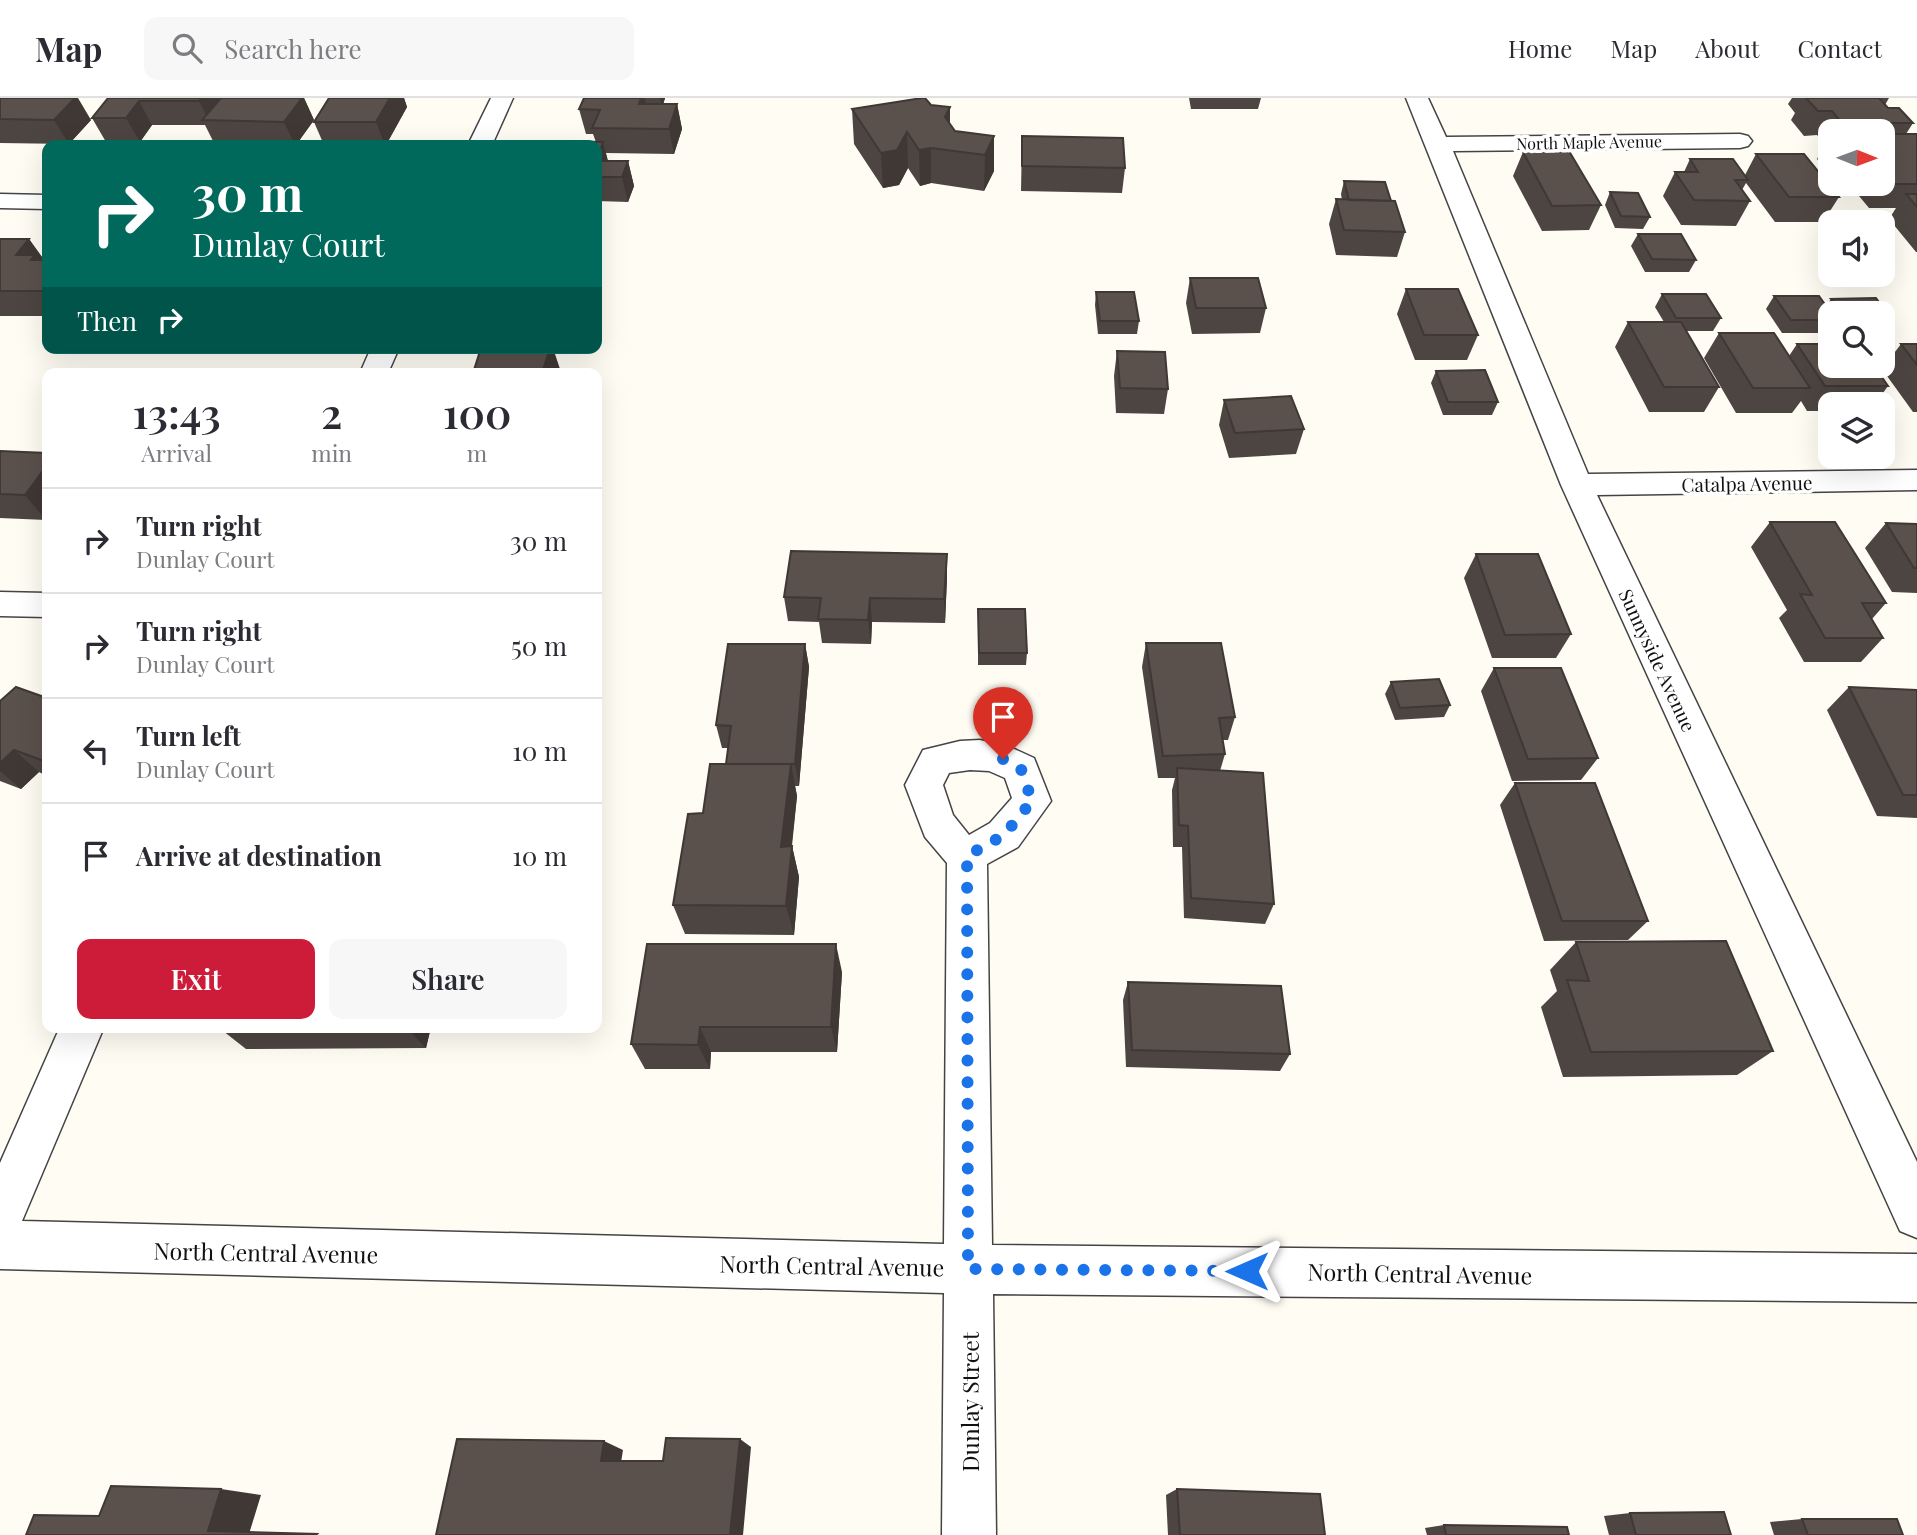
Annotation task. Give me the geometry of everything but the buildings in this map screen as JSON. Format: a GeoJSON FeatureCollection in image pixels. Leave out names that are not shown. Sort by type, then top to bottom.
{"type":"FeatureCollection","features":[{"type":"Feature","properties":{"kind":"street"},"geometry":{"type":"LineString","coordinates":[[482,140],[502,98]]}},
{"type":"Feature","properties":{"kind":"street","name":"Sunnyside Avenue"},"geometry":{"type":"LineString","coordinates":[[1417,98],[1577,485],[1917,1214]]}},
{"type":"Feature","properties":{"kind":"street","name":"North Maple Avenue"},"geometry":{"type":"LineString","coordinates":[[1438,144],[1740,141]]}},
{"type":"Feature","properties":{"kind":"street"},"geometry":{"type":"LineString","coordinates":[[0,201],[42,202]]}},
{"type":"Feature","properties":{"kind":"street","name":"Catalpa Avenue"},"geometry":{"type":"LineString","coordinates":[[1577,485],[1917,481]]}},
{"type":"Feature","properties":{"kind":"street"},"geometry":{"type":"LineString","coordinates":[[0,604],[42,606]]}},
{"type":"Feature","properties":{"kind":"street","name":"Dunlay Street"},"geometry":{"type":"LineString","coordinates":[[967,856],[969,1535]]}},
{"type":"Feature","properties":{"kind":"street"},"geometry":{"type":"LineString","coordinates":[[0,1217],[79,1033]]}},
{"type":"Feature","properties":{"kind":"street","name":"North Central Avenue"},"geometry":{"type":"LineString","coordinates":[[0,1245],[968,1269],[1917,1278]]}},
{"type":"Feature","properties":{"kind":"route"},"geometry":{"type":"LineString","coordinates":[[1003,759],[1021,769],[1032,801],[1004,835],[967,856],[968,1269],[1247,1271]]}}]}
